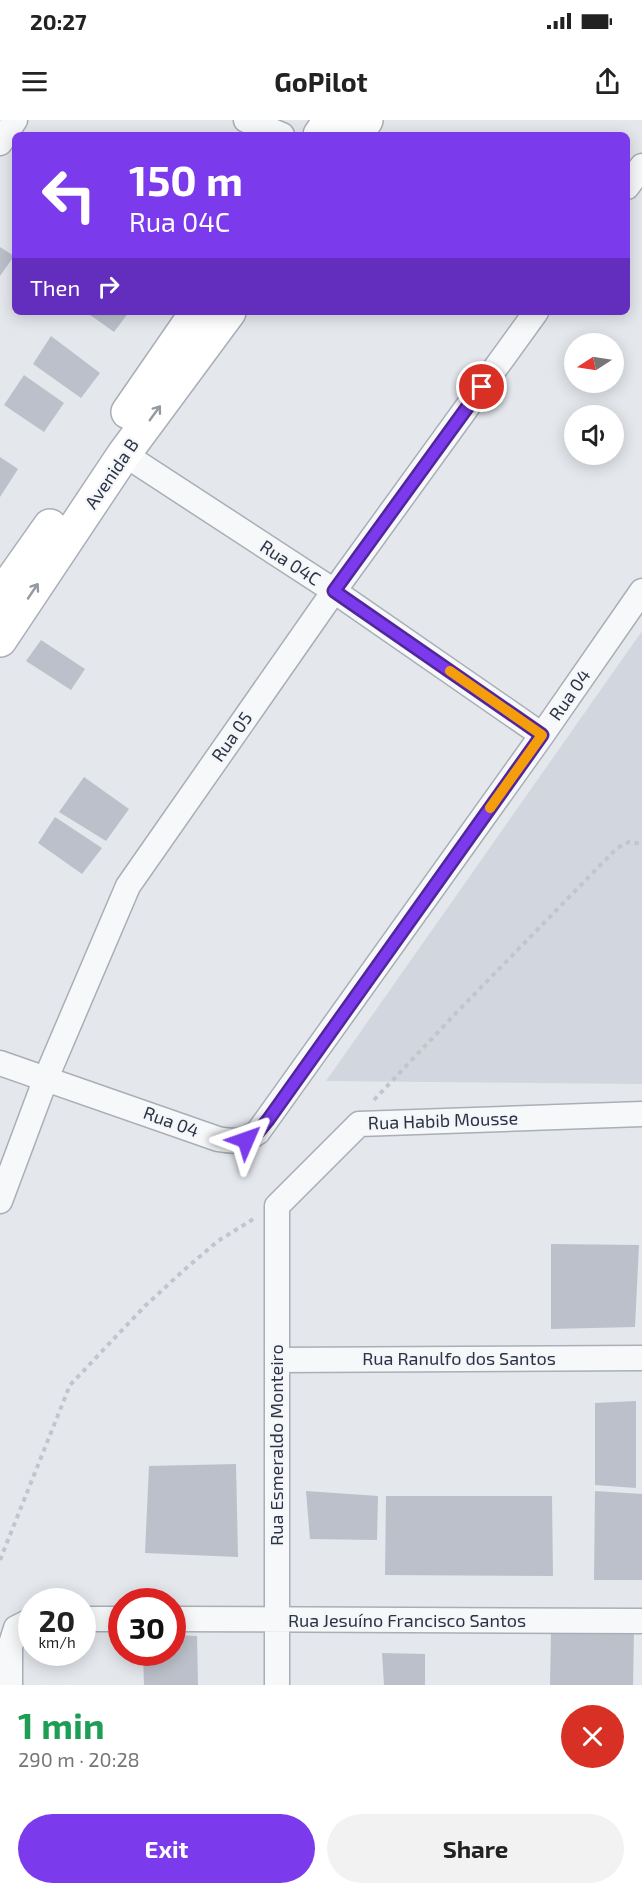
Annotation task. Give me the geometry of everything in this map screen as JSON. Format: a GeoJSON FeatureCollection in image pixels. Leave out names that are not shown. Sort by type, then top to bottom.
{"type":"FeatureCollection","features":[{"type":"Feature","properties":{"kind":"street"},"geometry":{"type":"LineString","coordinates":[[0,143],[15,120]]}},
{"type":"Feature","properties":{"kind":"street"},"geometry":{"type":"LineString","coordinates":[[246,120],[275,132]]}},
{"type":"Feature","properties":{"kind":"street"},"geometry":{"type":"LineString","coordinates":[[630,183],[642,166]]}},
{"type":"Feature","properties":{"kind":"street","name":"Avenida B"},"geometry":{"type":"LineString","coordinates":[[0,597],[195,315]]}},
{"type":"Feature","properties":{"kind":"street","name":"Avenida B"},"geometry":{"type":"LineString","coordinates":[[0,640],[124,454],[227,315]]}},
{"type":"Feature","properties":{"kind":"street","name":"Rua 05"},"geometry":{"type":"LineString","coordinates":[[0,1201],[46,1078],[128,886],[334,591],[534,315]]}},
{"type":"Feature","properties":{"kind":"street","name":"Rua 04C"},"geometry":{"type":"LineString","coordinates":[[124,454],[334,591],[542,735]]}},
{"type":"Feature","properties":{"kind":"street","name":"Rua 04"},"geometry":{"type":"LineString","coordinates":[[0,1063],[218,1139],[232,1142],[246,1140],[258,1132],[542,735],[642,591]]}},
{"type":"Feature","properties":{"kind":"street","name":"Rua Habib Mousse"},"geometry":{"type":"LineString","coordinates":[[277,1206],[359,1124],[642,1114]]}},
{"type":"Feature","properties":{"kind":"street","name":"Rua Esmeraldo Monteiro"},"geometry":{"type":"LineString","coordinates":[[277,1206],[277,1685]]}},
{"type":"Feature","properties":{"kind":"street","name":"Rua Ranulfo dos Santos"},"geometry":{"type":"LineString","coordinates":[[277,1360],[642,1358]]}},
{"type":"Feature","properties":{"kind":"street","name":"Rua Jesuíno Francisco Santos"},"geometry":{"type":"LineString","coordinates":[[186,1619],[642,1621]]}},
{"type":"Feature","properties":{"kind":"street"},"geometry":{"type":"LineString","coordinates":[[10,1685],[10,1647],[18,1634]]}},
{"type":"Feature","properties":{"kind":"path"},"geometry":{"type":"LineString","coordinates":[[359,1124],[375,1098],[617,848],[629,842],[642,844]]}},
{"type":"Feature","properties":{"kind":"path"},"geometry":{"type":"LineString","coordinates":[[0,1560],[70,1385],[146,1306],[209,1248],[277,1206]]}},
{"type":"Feature","properties":{"kind":"shaded area"},"geometry":{"type":"Polygon","coordinates":[[[642,631],[642,1084],[326,1081],[642,631]]]}},
{"type":"Feature","properties":{"kind":"building"},"geometry":{"type":"Polygon","coordinates":[[[0,247],[12,255],[12,259],[0,276],[0,247]]]}},
{"type":"Feature","properties":{"kind":"building"},"geometry":{"type":"Polygon","coordinates":[[[90,315],[127,315],[114,332],[90,315]]]}},
{"type":"Feature","properties":{"kind":"building"},"geometry":{"type":"Polygon","coordinates":[[[51,336],[100,373],[81,398],[33,364],[51,336]]]}},
{"type":"Feature","properties":{"kind":"building"},"geometry":{"type":"Polygon","coordinates":[[[24,375],[64,403],[44,432],[4,405],[24,375]]]}},
{"type":"Feature","properties":{"kind":"building"},"geometry":{"type":"Polygon","coordinates":[[[0,457],[18,469],[0,497],[0,457]]]}},
{"type":"Feature","properties":{"kind":"building"},"geometry":{"type":"Polygon","coordinates":[[[41,640],[85,669],[71,690],[26,661],[41,640]]]}},
{"type":"Feature","properties":{"kind":"building"},"geometry":{"type":"Polygon","coordinates":[[[84,777],[129,809],[106,841],[59,812],[84,777]]]}},
{"type":"Feature","properties":{"kind":"building"},"geometry":{"type":"Polygon","coordinates":[[[55,817],[102,848],[82,874],[38,843],[55,817]]]}},
{"type":"Feature","properties":{"kind":"building"},"geometry":{"type":"Polygon","coordinates":[[[551,1244],[639,1245],[635,1327],[551,1329],[551,1244]]]}},
{"type":"Feature","properties":{"kind":"building"},"geometry":{"type":"Polygon","coordinates":[[[636,1401],[636,1488],[595,1485],[595,1403],[636,1401]]]}},
{"type":"Feature","properties":{"kind":"building"},"geometry":{"type":"Polygon","coordinates":[[[236,1464],[238,1557],[145,1553],[149,1466],[236,1464]]]}},
{"type":"Feature","properties":{"kind":"building"},"geometry":{"type":"Polygon","coordinates":[[[306,1491],[378,1496],[377,1540],[310,1539],[306,1491]]]}},
{"type":"Feature","properties":{"kind":"building"},"geometry":{"type":"Polygon","coordinates":[[[595,1491],[642,1494],[642,1580],[594,1580],[595,1491]]]}},
{"type":"Feature","properties":{"kind":"building"},"geometry":{"type":"Polygon","coordinates":[[[386,1496],[552,1496],[553,1576],[385,1575],[386,1496]]]}},
{"type":"Feature","properties":{"kind":"building"},"geometry":{"type":"Polygon","coordinates":[[[551,1632],[634,1632],[633,1685],[550,1685],[551,1632]]]}},
{"type":"Feature","properties":{"kind":"building"},"geometry":{"type":"Polygon","coordinates":[[[186,1636],[197,1636],[198,1685],[144,1685],[143,1666],[186,1666],[186,1636]]]}},
{"type":"Feature","properties":{"kind":"building"},"geometry":{"type":"Polygon","coordinates":[[[382,1653],[425,1654],[425,1685],[384,1685],[382,1653]]]}},
{"type":"Feature","properties":{"kind":"slow traffic"},"geometry":{"type":"LineString","coordinates":[[450,671],[542,735],[490,808]]}},
{"type":"Feature","properties":{"kind":"route"},"geometry":{"type":"LineString","coordinates":[[246,1140],[258,1132],[268,1120],[542,735],[334,591],[482,387]]}}]}
